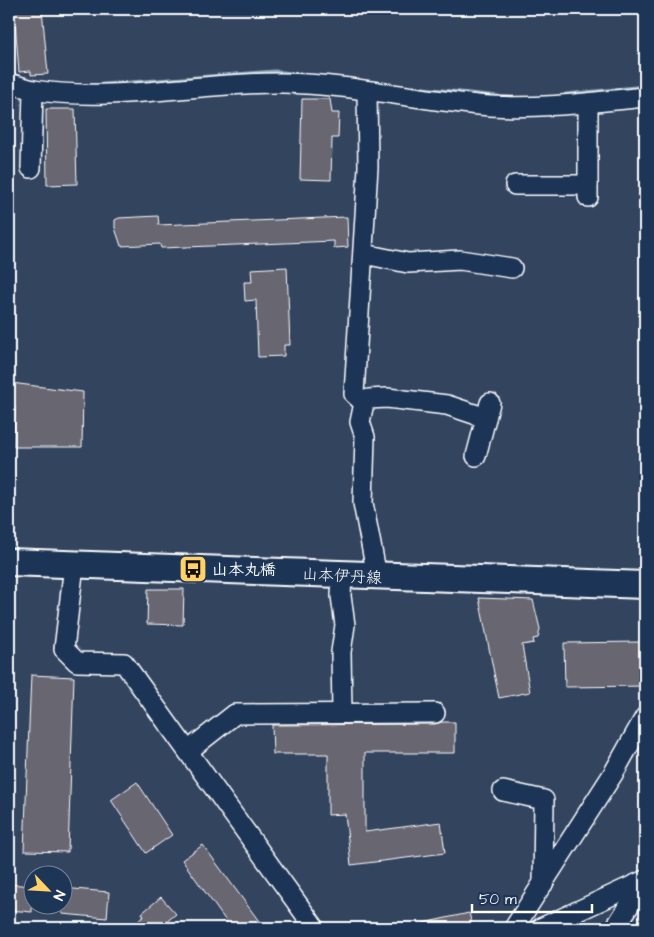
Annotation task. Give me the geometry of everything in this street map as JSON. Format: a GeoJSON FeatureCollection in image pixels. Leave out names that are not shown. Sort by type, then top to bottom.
{"type":"FeatureCollection","features":[{"type":"Feature","properties":{"kind":"main road","name":"山本伊丹線"},"geometry":{"type":"LineString","coordinates":[[9,562],[645,585]]}},
{"type":"Feature","properties":{"kind":"street"},"geometry":{"type":"LineString","coordinates":[[9,83],[33,90],[60,94],[96,94],[272,83],[368,91],[472,104],[513,107],[588,103],[645,97]]}},
{"type":"Feature","properties":{"kind":"street"},"geometry":{"type":"LineString","coordinates":[[31,168],[33,90]]}},
{"type":"Feature","properties":{"kind":"street"},"geometry":{"type":"LineString","coordinates":[[364,403],[354,394],[364,254],[368,167],[368,91]]}},
{"type":"Feature","properties":{"kind":"street"},"geometry":{"type":"LineString","coordinates":[[523,181],[588,191],[588,103]]}},
{"type":"Feature","properties":{"kind":"street"},"geometry":{"type":"LineString","coordinates":[[364,254],[408,263],[460,260],[512,268]]}},
{"type":"Feature","properties":{"kind":"street"},"geometry":{"type":"LineString","coordinates":[[377,576],[363,502],[365,437],[360,422],[364,403],[369,399],[387,398],[488,410],[476,456]]}},
{"type":"Feature","properties":{"kind":"street"},"geometry":{"type":"LineString","coordinates":[[74,565],[64,649],[78,662],[124,663],[315,928]]}},
{"type":"Feature","properties":{"kind":"street"},"geometry":{"type":"LineString","coordinates":[[342,575],[341,596],[345,625],[341,652],[342,712]]}},
{"type":"Feature","properties":{"kind":"street"},"geometry":{"type":"LineString","coordinates":[[188,751],[235,714],[435,713]]}},
{"type":"Feature","properties":{"kind":"street"},"geometry":{"type":"LineString","coordinates":[[514,928],[543,886],[613,774],[645,717]]}},
{"type":"Feature","properties":{"kind":"street"},"geometry":{"type":"LineString","coordinates":[[503,792],[544,800],[543,886]]}},
{"type":"Feature","properties":{"kind":"street"},"geometry":{"type":"LineString","coordinates":[[541,928],[645,880]]}},
{"type":"Feature","properties":{"kind":"street"},"geometry":{"type":"LineString","coordinates":[[615,928],[645,880]]}},
{"type":"Feature","properties":{"kind":"building"},"geometry":{"type":"Polygon","coordinates":[[[14,9],[42,9],[48,74],[31,75],[31,71],[19,72],[14,9]]]}},
{"type":"Feature","properties":{"kind":"building"},"geometry":{"type":"Polygon","coordinates":[[[302,99],[330,99],[332,113],[339,113],[338,138],[332,138],[331,180],[300,179],[302,99]]]}},
{"type":"Feature","properties":{"kind":"building"},"geometry":{"type":"Polygon","coordinates":[[[46,109],[75,109],[77,184],[47,185],[46,109]]]}},
{"type":"Feature","properties":{"kind":"building"},"geometry":{"type":"Polygon","coordinates":[[[158,216],[159,225],[347,217],[348,247],[334,248],[334,241],[161,248],[160,244],[121,246],[115,228],[115,220],[119,218],[158,216]]]}},
{"type":"Feature","properties":{"kind":"building"},"geometry":{"type":"Polygon","coordinates":[[[287,267],[290,345],[284,345],[284,356],[258,357],[256,300],[245,301],[244,282],[252,282],[251,269],[287,267]]]}},
{"type":"Feature","properties":{"kind":"building"},"geometry":{"type":"Polygon","coordinates":[[[11,383],[83,392],[82,447],[14,447],[15,407],[10,407],[11,383]]]}},
{"type":"Feature","properties":{"kind":"building"},"geometry":{"type":"Polygon","coordinates":[[[148,589],[184,589],[183,625],[147,624],[148,589]]]}},
{"type":"Feature","properties":{"kind":"building"},"geometry":{"type":"Polygon","coordinates":[[[479,598],[533,600],[540,629],[538,638],[533,639],[534,643],[522,645],[530,692],[499,698],[479,598]]]}},
{"type":"Feature","properties":{"kind":"building"},"geometry":{"type":"Polygon","coordinates":[[[641,642],[641,655],[645,655],[645,686],[565,687],[564,643],[641,642]]]}},
{"type":"Feature","properties":{"kind":"building"},"geometry":{"type":"Polygon","coordinates":[[[31,675],[74,677],[68,852],[24,851],[31,675]]]}},
{"type":"Feature","properties":{"kind":"building"},"geometry":{"type":"Polygon","coordinates":[[[455,722],[455,753],[365,753],[365,832],[441,822],[445,853],[351,865],[345,814],[328,815],[328,754],[273,754],[272,725],[435,724],[455,722]]]}},
{"type":"Feature","properties":{"kind":"building"},"geometry":{"type":"Polygon","coordinates":[[[137,782],[172,835],[146,853],[111,800],[137,782]]]}},
{"type":"Feature","properties":{"kind":"building"},"geometry":{"type":"Polygon","coordinates":[[[203,845],[264,928],[231,928],[182,860],[203,845]]]}},
{"type":"Feature","properties":{"kind":"building"},"geometry":{"type":"Polygon","coordinates":[[[9,884],[22,885],[22,911],[9,910],[9,884]]]}},
{"type":"Feature","properties":{"kind":"building"},"geometry":{"type":"Polygon","coordinates":[[[72,889],[109,892],[107,918],[62,914],[72,914],[72,889]]]}},
{"type":"Feature","properties":{"kind":"building"},"geometry":{"type":"Polygon","coordinates":[[[161,897],[176,914],[159,928],[130,928],[144,916],[142,913],[161,897]]]}},
{"type":"Feature","properties":{"kind":"building"},"geometry":{"type":"Polygon","coordinates":[[[469,913],[473,928],[424,928],[423,923],[469,913]]]}},
{"type":"Feature","properties":{"kind":"waterway"},"geometry":{"type":"LineString","coordinates":[[91,86],[275,72],[299,75]]}},
{"type":"Feature","properties":{"kind":"waterway"},"geometry":{"type":"LineString","coordinates":[[566,95],[645,87]]}},
{"type":"Feature","properties":{"kind":"waterway"},"geometry":{"type":"LineString","coordinates":[[414,88],[498,97]]}},
{"type":"Feature","properties":{"kind":"waterway"},"geometry":{"type":"LineString","coordinates":[[9,93],[20,94]]}},
{"type":"Feature","properties":{"kind":"place","name":"山本丸橋"},"geometry":{"type":"Point","coordinates":[193,569]}}]}
